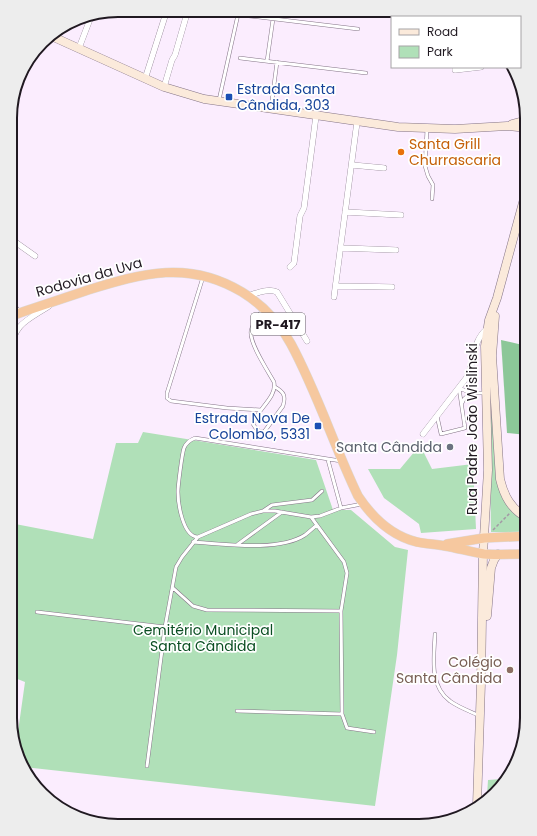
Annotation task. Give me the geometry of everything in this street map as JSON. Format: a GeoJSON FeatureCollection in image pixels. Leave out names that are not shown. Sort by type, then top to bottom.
{"type":"FeatureCollection","features":[{"type":"Feature","properties":{"kind":"highway","name":"Rodovia da Uva"},"geometry":{"type":"LineString","coordinates":[[17,314],[118,281],[146,274],[177,272],[204,276],[222,282],[248,296],[264,308],[283,330],[296,352],[342,461],[364,504],[376,519],[404,538],[416,542],[440,545],[483,554],[520,554]]}},
{"type":"Feature","properties":{"kind":"highway","name":"Rodovia da Uva"},"geometry":{"type":"LineString","coordinates":[[440,545],[484,538],[520,536]]}},
{"type":"Feature","properties":{"kind":"main road"},"geometry":{"type":"LineString","coordinates":[[56,38],[145,80],[188,96],[219,102],[398,127],[427,129],[507,126],[520,127]]}},
{"type":"Feature","properties":{"kind":"main road"},"geometry":{"type":"LineString","coordinates":[[507,126],[520,122]]}},
{"type":"Feature","properties":{"kind":"main road","name":"Rua Padre João Wislinski"},"geometry":{"type":"LineString","coordinates":[[481,683],[483,554],[488,465],[484,357],[487,329],[520,215]]}},
{"type":"Feature","properties":{"kind":"main road","name":"Rua Padre João Wislinski"},"geometry":{"type":"LineString","coordinates":[[497,298],[492,356],[499,471],[502,487],[507,499],[514,509],[520,513]]}},
{"type":"Feature","properties":{"kind":"main road"},"geometry":{"type":"LineString","coordinates":[[485,393],[490,397],[492,402],[493,416],[497,433]]}},
{"type":"Feature","properties":{"kind":"main road"},"geometry":{"type":"LineString","coordinates":[[477,801],[481,683],[491,568],[498,554]]}},
{"type":"Feature","properties":{"kind":"street"},"geometry":{"type":"LineString","coordinates":[[145,80],[165,17]]}},
{"type":"Feature","properties":{"kind":"street"},"geometry":{"type":"LineString","coordinates":[[164,87],[186,17]]}},
{"type":"Feature","properties":{"kind":"street"},"geometry":{"type":"LineString","coordinates":[[78,48],[89,21]]}},
{"type":"Feature","properties":{"kind":"street"},"geometry":{"type":"LineString","coordinates":[[455,68],[455,70],[470,68]]}},
{"type":"Feature","properties":{"kind":"street"},"geometry":{"type":"LineString","coordinates":[[290,268],[294,263],[300,216],[304,208],[316,116]]}},
{"type":"Feature","properties":{"kind":"street"},"geometry":{"type":"LineString","coordinates":[[334,297],[357,122]]}},
{"type":"Feature","properties":{"kind":"street"},"geometry":{"type":"LineString","coordinates":[[352,165],[384,168]]}},
{"type":"Feature","properties":{"kind":"street"},"geometry":{"type":"LineString","coordinates":[[346,212],[401,215]]}},
{"type":"Feature","properties":{"kind":"street"},"geometry":{"type":"LineString","coordinates":[[17,243],[35,256]]}},
{"type":"Feature","properties":{"kind":"street"},"geometry":{"type":"LineString","coordinates":[[341,248],[396,250]]}},
{"type":"Feature","properties":{"kind":"street"},"geometry":{"type":"LineString","coordinates":[[336,286],[392,287]]}},
{"type":"Feature","properties":{"kind":"street"},"geometry":{"type":"LineString","coordinates":[[248,296],[269,290],[277,292],[281,296],[307,341]]}},
{"type":"Feature","properties":{"kind":"street"},"geometry":{"type":"LineString","coordinates":[[17,330],[20,326],[59,300]]}},
{"type":"Feature","properties":{"kind":"street"},"geometry":{"type":"LineString","coordinates":[[424,434],[470,373],[479,337],[487,329]]}},
{"type":"Feature","properties":{"kind":"lane"},"geometry":{"type":"LineString","coordinates":[[219,102],[237,17]]}},
{"type":"Feature","properties":{"kind":"lane"},"geometry":{"type":"LineString","coordinates":[[257,17],[358,29]]}},
{"type":"Feature","properties":{"kind":"lane"},"geometry":{"type":"LineString","coordinates":[[267,61],[273,19]]}},
{"type":"Feature","properties":{"kind":"lane"},"geometry":{"type":"LineString","coordinates":[[240,58],[366,73]]}},
{"type":"Feature","properties":{"kind":"lane"},"geometry":{"type":"LineString","coordinates":[[270,110],[277,62]]}},
{"type":"Feature","properties":{"kind":"lane"},"geometry":{"type":"LineString","coordinates":[[427,129],[425,166],[433,185],[432,199]]}},
{"type":"Feature","properties":{"kind":"lane"},"geometry":{"type":"LineString","coordinates":[[204,276],[167,393],[167,398],[171,401],[213,407],[260,410]]}},
{"type":"Feature","properties":{"kind":"lane"},"geometry":{"type":"LineString","coordinates":[[264,308],[251,330],[251,336],[253,344],[274,382],[275,387],[272,394],[254,418],[253,424],[256,430],[260,432],[264,432],[283,406],[284,395],[282,391],[275,387]]}},
{"type":"Feature","properties":{"kind":"lane"},"geometry":{"type":"LineString","coordinates":[[17,309],[20,313]]}},
{"type":"Feature","properties":{"kind":"lane"},"geometry":{"type":"LineString","coordinates":[[459,388],[471,393],[485,393]]}},
{"type":"Feature","properties":{"kind":"lane"},"geometry":{"type":"LineString","coordinates":[[437,416],[441,434],[465,428],[459,388]]}},
{"type":"Feature","properties":{"kind":"lane"},"geometry":{"type":"LineString","coordinates":[[462,404],[464,399],[471,393]]}},
{"type":"Feature","properties":{"kind":"lane"},"geometry":{"type":"LineString","coordinates":[[198,537],[193,537],[190,534],[183,522],[178,491],[184,448],[188,441],[195,438],[342,461]]}},
{"type":"Feature","properties":{"kind":"lane"},"geometry":{"type":"LineString","coordinates":[[328,460],[341,508]]}},
{"type":"Feature","properties":{"kind":"lane"},"geometry":{"type":"LineString","coordinates":[[262,511],[272,504],[312,500],[322,491]]}},
{"type":"Feature","properties":{"kind":"lane"},"geometry":{"type":"LineString","coordinates":[[148,766],[165,627],[176,567],[193,542],[198,537],[251,514],[262,511],[320,516],[341,508],[364,504]]}},
{"type":"Feature","properties":{"kind":"lane"},"geometry":{"type":"LineString","coordinates":[[238,545],[282,512]]}},
{"type":"Feature","properties":{"kind":"lane"},"geometry":{"type":"LineString","coordinates":[[311,516],[344,562],[347,573],[341,611],[342,714],[345,726],[347,728],[374,732]]}},
{"type":"Feature","properties":{"kind":"lane"},"geometry":{"type":"LineString","coordinates":[[193,542],[258,546],[292,540],[304,535],[317,525]]}},
{"type":"Feature","properties":{"kind":"lane"},"geometry":{"type":"LineString","coordinates":[[173,587],[193,606],[207,610],[341,611]]}},
{"type":"Feature","properties":{"kind":"lane"},"geometry":{"type":"LineString","coordinates":[[37,612],[165,627]]}},
{"type":"Feature","properties":{"kind":"lane"},"geometry":{"type":"LineString","coordinates":[[435,634],[434,669],[440,690],[451,702],[480,716]]}},
{"type":"Feature","properties":{"kind":"lane"},"geometry":{"type":"LineString","coordinates":[[236,710],[342,714]]}},
{"type":"Feature","properties":{"kind":"path"},"geometry":{"type":"LineString","coordinates":[[484,538],[514,509]]}},
{"type":"Feature","properties":{"kind":"green space"},"geometry":{"type":"Polygon","coordinates":[[[501,340],[520,344],[520,434],[507,433],[501,340]]]}},
{"type":"Feature","properties":{"kind":"green space"},"geometry":{"type":"Polygon","coordinates":[[[489,401],[501,490],[504,500],[509,508],[520,518],[520,532],[491,532],[489,401]]]}},
{"type":"Feature","properties":{"kind":"green space","name":"Cemitério Municipal Santa Cândida"},"geometry":{"type":"Polygon","coordinates":[[[143,432],[316,460],[333,510],[351,510],[395,547],[408,550],[397,655],[375,806],[29,768],[20,744],[18,732],[25,682],[17,679],[17,524],[93,539],[116,443],[138,443],[143,432]]]}},
{"type":"Feature","properties":{"kind":"green space"},"geometry":{"type":"Polygon","coordinates":[[[420,445],[432,469],[473,464],[476,529],[421,533],[419,524],[384,498],[368,469],[400,469],[420,445]]]}},
{"type":"Feature","properties":{"kind":"green space"},"geometry":{"type":"Polygon","coordinates":[[[499,779],[487,793],[488,780],[499,779]]]}},
{"type":"Feature","properties":{"kind":"place","name":"Estrada Santa Cândida, 303"},"geometry":{"type":"Point","coordinates":[229,97]}},
{"type":"Feature","properties":{"kind":"place","name":"Santa Grill Churrascaria"},"geometry":{"type":"Point","coordinates":[401,152]}},
{"type":"Feature","properties":{"kind":"place","name":"Estrada Nova De Colombo, 5331"},"geometry":{"type":"Point","coordinates":[318,426]}},
{"type":"Feature","properties":{"kind":"place","name":"Santa Cândida"},"geometry":{"type":"Point","coordinates":[450,447]}},
{"type":"Feature","properties":{"kind":"place","name":"Colégio Santa Cândida"},"geometry":{"type":"Point","coordinates":[510,670]}}]}
